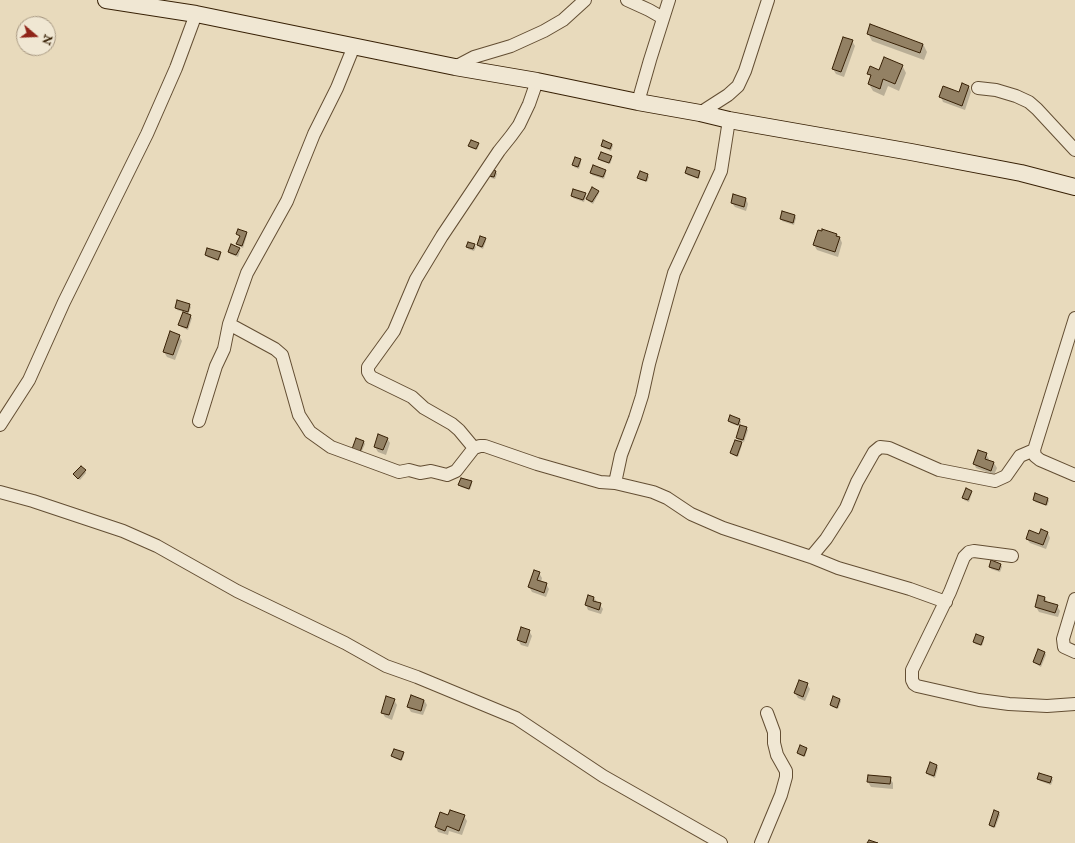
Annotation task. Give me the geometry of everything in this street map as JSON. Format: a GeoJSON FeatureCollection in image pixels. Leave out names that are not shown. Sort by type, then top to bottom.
{"type":"FeatureCollection","features":[{"type":"Feature","properties":{"kind":"main road"},"geometry":{"type":"LineString","coordinates":[[106,0],[196,14],[454,67],[537,81],[729,120],[1006,170],[1075,187]]}},
{"type":"Feature","properties":{"kind":"street"},"geometry":{"type":"LineString","coordinates":[[454,67],[474,57],[511,46],[544,31],[562,20],[585,0]]}},
{"type":"Feature","properties":{"kind":"street"},"geometry":{"type":"LineString","coordinates":[[627,0],[663,18]]}},
{"type":"Feature","properties":{"kind":"street"},"geometry":{"type":"LineString","coordinates":[[638,102],[669,0]]}},
{"type":"Feature","properties":{"kind":"street"},"geometry":{"type":"LineString","coordinates":[[700,113],[728,95],[738,86],[745,71],[768,0]]}},
{"type":"Feature","properties":{"kind":"street"},"geometry":{"type":"LineString","coordinates":[[0,425],[32,374],[67,296],[147,134],[176,68],[196,14]]}},
{"type":"Feature","properties":{"kind":"street"},"geometry":{"type":"LineString","coordinates":[[199,421],[216,366],[224,349],[229,324],[247,273],[287,201],[314,134],[337,88],[354,46]]}},
{"type":"Feature","properties":{"kind":"street"},"geometry":{"type":"LineString","coordinates":[[474,448],[455,427],[432,414],[412,397],[371,377],[368,372],[368,368],[394,331],[416,279],[442,236],[499,150],[519,125],[529,104],[537,81]]}},
{"type":"Feature","properties":{"kind":"street"},"geometry":{"type":"LineString","coordinates":[[978,88],[996,90],[1029,102],[1075,150]]}},
{"type":"Feature","properties":{"kind":"street"},"geometry":{"type":"LineString","coordinates":[[615,483],[621,455],[642,396],[648,364],[674,273],[721,171],[729,120]]}},
{"type":"Feature","properties":{"kind":"street"},"geometry":{"type":"LineString","coordinates":[[1075,318],[1034,450],[1035,456],[1040,460],[1075,475]]}},
{"type":"Feature","properties":{"kind":"street"},"geometry":{"type":"LineString","coordinates":[[229,324],[275,349],[282,355],[299,415],[310,432],[331,447],[399,472],[409,470],[420,473],[431,471],[447,475],[456,471],[474,448],[485,446],[544,466],[600,482],[615,483],[653,492],[667,498],[691,514],[713,524],[838,568],[910,589],[946,602]]}},
{"type":"Feature","properties":{"kind":"street"},"geometry":{"type":"LineString","coordinates":[[811,558],[826,539],[846,508],[857,482],[874,452],[880,447],[889,448],[939,470],[995,481],[1006,476],[1020,456],[1034,450]]}},
{"type":"Feature","properties":{"kind":"street"},"geometry":{"type":"LineString","coordinates":[[0,492],[34,501],[123,531],[157,546],[237,592],[345,643],[386,666],[417,677],[516,718],[603,776],[721,843]]}},
{"type":"Feature","properties":{"kind":"street"},"geometry":{"type":"LineString","coordinates":[[1012,556],[974,551],[966,554],[946,602],[912,670],[912,680],[917,686],[979,700],[1009,704],[1048,706],[1075,704]]}},
{"type":"Feature","properties":{"kind":"street"},"geometry":{"type":"LineString","coordinates":[[1075,599],[1063,639],[1064,647],[1075,652]]}},
{"type":"Feature","properties":{"kind":"street"},"geometry":{"type":"LineString","coordinates":[[761,843],[781,795],[786,777],[786,771],[777,755],[774,743],[774,732],[766,712]]}},
{"type":"Feature","properties":{"kind":"building"},"geometry":{"type":"Polygon","coordinates":[[[870,24],[923,44],[920,53],[867,34],[870,24]]]}},
{"type":"Feature","properties":{"kind":"building"},"geometry":{"type":"Polygon","coordinates":[[[843,37],[853,40],[841,72],[832,69],[843,37]]]}},
{"type":"Feature","properties":{"kind":"building"},"geometry":{"type":"Polygon","coordinates":[[[884,57],[903,65],[895,84],[883,79],[880,89],[868,84],[871,75],[867,74],[870,66],[879,70],[884,57]]]}},
{"type":"Feature","properties":{"kind":"building"},"geometry":{"type":"Polygon","coordinates":[[[962,83],[969,86],[962,106],[939,97],[943,86],[959,92],[962,83]]]}},
{"type":"Feature","properties":{"kind":"building"},"geometry":{"type":"Polygon","coordinates":[[[471,140],[479,143],[476,149],[468,146],[471,140]]]}},
{"type":"Feature","properties":{"kind":"building"},"geometry":{"type":"Polygon","coordinates":[[[603,140],[612,144],[610,149],[601,146],[603,140]]]}},
{"type":"Feature","properties":{"kind":"building"},"geometry":{"type":"Polygon","coordinates":[[[601,152],[612,156],[609,163],[598,159],[601,152]]]}},
{"type":"Feature","properties":{"kind":"building"},"geometry":{"type":"Polygon","coordinates":[[[575,157],[581,159],[578,167],[572,165],[575,157]]]}},
{"type":"Feature","properties":{"kind":"building"},"geometry":{"type":"Polygon","coordinates":[[[593,165],[606,170],[603,177],[590,173],[593,165]]]}},
{"type":"Feature","properties":{"kind":"building"},"geometry":{"type":"Polygon","coordinates":[[[687,167],[700,171],[698,178],[685,173],[687,167]]]}},
{"type":"Feature","properties":{"kind":"building"},"geometry":{"type":"Polygon","coordinates":[[[491,169],[496,171],[494,177],[489,176],[491,169]]]}},
{"type":"Feature","properties":{"kind":"building"},"geometry":{"type":"Polygon","coordinates":[[[640,171],[648,174],[646,181],[637,178],[640,171]]]}},
{"type":"Feature","properties":{"kind":"building"},"geometry":{"type":"Polygon","coordinates":[[[592,187],[599,191],[592,202],[586,199],[592,187]]]}},
{"type":"Feature","properties":{"kind":"building"},"geometry":{"type":"Polygon","coordinates":[[[573,189],[586,193],[583,200],[571,196],[573,189]]]}},
{"type":"Feature","properties":{"kind":"building"},"geometry":{"type":"Polygon","coordinates":[[[733,194],[746,198],[744,207],[731,203],[733,194]]]}},
{"type":"Feature","properties":{"kind":"building"},"geometry":{"type":"Polygon","coordinates":[[[782,211],[795,215],[793,223],[780,219],[782,211]]]}},
{"type":"Feature","properties":{"kind":"building"},"geometry":{"type":"Polygon","coordinates":[[[238,229],[247,232],[242,246],[236,244],[240,236],[236,234],[238,229]]]}},
{"type":"Feature","properties":{"kind":"building"},"geometry":{"type":"Polygon","coordinates":[[[822,229],[837,234],[836,236],[840,237],[835,252],[813,245],[818,230],[822,231],[822,229]]]}},
{"type":"Feature","properties":{"kind":"building"},"geometry":{"type":"Polygon","coordinates":[[[480,236],[486,238],[482,247],[477,245],[480,236]]]}},
{"type":"Feature","properties":{"kind":"building"},"geometry":{"type":"Polygon","coordinates":[[[468,242],[475,244],[473,249],[466,247],[468,242]]]}},
{"type":"Feature","properties":{"kind":"building"},"geometry":{"type":"Polygon","coordinates":[[[231,244],[240,248],[236,255],[228,252],[231,244]]]}},
{"type":"Feature","properties":{"kind":"building"},"geometry":{"type":"Polygon","coordinates":[[[207,248],[221,252],[218,260],[205,255],[207,248]]]}},
{"type":"Feature","properties":{"kind":"building"},"geometry":{"type":"Polygon","coordinates":[[[177,300],[190,304],[188,312],[175,308],[177,300]]]}},
{"type":"Feature","properties":{"kind":"building"},"geometry":{"type":"Polygon","coordinates":[[[183,312],[191,315],[187,328],[178,325],[183,312]]]}},
{"type":"Feature","properties":{"kind":"building"},"geometry":{"type":"Polygon","coordinates":[[[170,331],[180,335],[173,355],[163,352],[170,331]]]}},
{"type":"Feature","properties":{"kind":"building"},"geometry":{"type":"Polygon","coordinates":[[[730,415],[740,419],[738,425],[728,421],[730,415]]]}},
{"type":"Feature","properties":{"kind":"building"},"geometry":{"type":"Polygon","coordinates":[[[740,425],[747,427],[743,440],[736,438],[740,425]]]}},
{"type":"Feature","properties":{"kind":"building"},"geometry":{"type":"Polygon","coordinates":[[[378,434],[388,438],[383,450],[374,447],[378,434]]]}},
{"type":"Feature","properties":{"kind":"building"},"geometry":{"type":"Polygon","coordinates":[[[356,438],[364,441],[360,452],[352,449],[356,438]]]}},
{"type":"Feature","properties":{"kind":"building"},"geometry":{"type":"Polygon","coordinates":[[[735,440],[742,442],[737,456],[730,453],[735,440]]]}},
{"type":"Feature","properties":{"kind":"building"},"geometry":{"type":"Polygon","coordinates":[[[978,450],[987,453],[985,459],[994,462],[991,471],[973,464],[978,450]]]}},
{"type":"Feature","properties":{"kind":"building"},"geometry":{"type":"Polygon","coordinates":[[[81,466],[86,470],[78,479],[73,474],[81,466]]]}},
{"type":"Feature","properties":{"kind":"building"},"geometry":{"type":"Polygon","coordinates":[[[461,478],[472,481],[469,489],[458,485],[461,478]]]}},
{"type":"Feature","properties":{"kind":"building"},"geometry":{"type":"Polygon","coordinates":[[[966,488],[972,491],[968,500],[962,498],[966,488]]]}},
{"type":"Feature","properties":{"kind":"building"},"geometry":{"type":"Polygon","coordinates":[[[1035,493],[1048,498],[1046,505],[1033,500],[1035,493]]]}},
{"type":"Feature","properties":{"kind":"building"},"geometry":{"type":"Polygon","coordinates":[[[1041,529],[1048,532],[1043,545],[1026,539],[1029,530],[1039,534],[1041,529]]]}},
{"type":"Feature","properties":{"kind":"building"},"geometry":{"type":"Polygon","coordinates":[[[991,560],[1001,564],[999,570],[989,567],[991,560]]]}},
{"type":"Feature","properties":{"kind":"building"},"geometry":{"type":"Polygon","coordinates":[[[534,570],[540,572],[537,580],[547,583],[544,593],[528,587],[534,570]]]}},
{"type":"Feature","properties":{"kind":"building"},"geometry":{"type":"Polygon","coordinates":[[[588,595],[594,597],[593,601],[601,603],[599,610],[585,605],[588,595]]]}},
{"type":"Feature","properties":{"kind":"building"},"geometry":{"type":"Polygon","coordinates":[[[1038,595],[1045,597],[1044,601],[1058,605],[1055,613],[1035,607],[1038,595]]]}},
{"type":"Feature","properties":{"kind":"building"},"geometry":{"type":"Polygon","coordinates":[[[521,627],[530,630],[526,643],[517,640],[521,627]]]}},
{"type":"Feature","properties":{"kind":"building"},"geometry":{"type":"Polygon","coordinates":[[[976,634],[984,637],[981,645],[973,642],[976,634]]]}},
{"type":"Feature","properties":{"kind":"building"},"geometry":{"type":"Polygon","coordinates":[[[1038,649],[1045,652],[1040,665],[1033,662],[1038,649]]]}},
{"type":"Feature","properties":{"kind":"building"},"geometry":{"type":"Polygon","coordinates":[[[799,680],[808,683],[803,697],[794,693],[799,680]]]}},
{"type":"Feature","properties":{"kind":"building"},"geometry":{"type":"Polygon","coordinates":[[[411,695],[424,700],[421,711],[407,707],[411,695]]]}},
{"type":"Feature","properties":{"kind":"building"},"geometry":{"type":"Polygon","coordinates":[[[386,696],[395,699],[389,715],[381,713],[386,696]]]}},
{"type":"Feature","properties":{"kind":"building"},"geometry":{"type":"Polygon","coordinates":[[[833,696],[840,699],[837,708],[830,705],[833,696]]]}},
{"type":"Feature","properties":{"kind":"building"},"geometry":{"type":"Polygon","coordinates":[[[800,745],[807,748],[804,756],[797,753],[800,745]]]}},
{"type":"Feature","properties":{"kind":"building"},"geometry":{"type":"Polygon","coordinates":[[[394,749],[404,752],[401,760],[391,756],[394,749]]]}},
{"type":"Feature","properties":{"kind":"building"},"geometry":{"type":"Polygon","coordinates":[[[930,762],[937,765],[934,776],[926,773],[930,762]]]}},
{"type":"Feature","properties":{"kind":"building"},"geometry":{"type":"Polygon","coordinates":[[[1039,773],[1052,777],[1050,783],[1037,779],[1039,773]]]}},
{"type":"Feature","properties":{"kind":"building"},"geometry":{"type":"Polygon","coordinates":[[[868,775],[891,777],[890,784],[867,782],[868,775]]]}},
{"type":"Feature","properties":{"kind":"building"},"geometry":{"type":"Polygon","coordinates":[[[450,810],[465,815],[459,831],[447,826],[445,831],[435,827],[440,812],[448,815],[450,810]]]}},
{"type":"Feature","properties":{"kind":"building"},"geometry":{"type":"Polygon","coordinates":[[[994,810],[999,812],[994,827],[989,825],[994,810]]]}},
{"type":"Feature","properties":{"kind":"building"},"geometry":{"type":"Polygon","coordinates":[[[869,840],[878,843],[867,843],[869,840]]]}}]}
